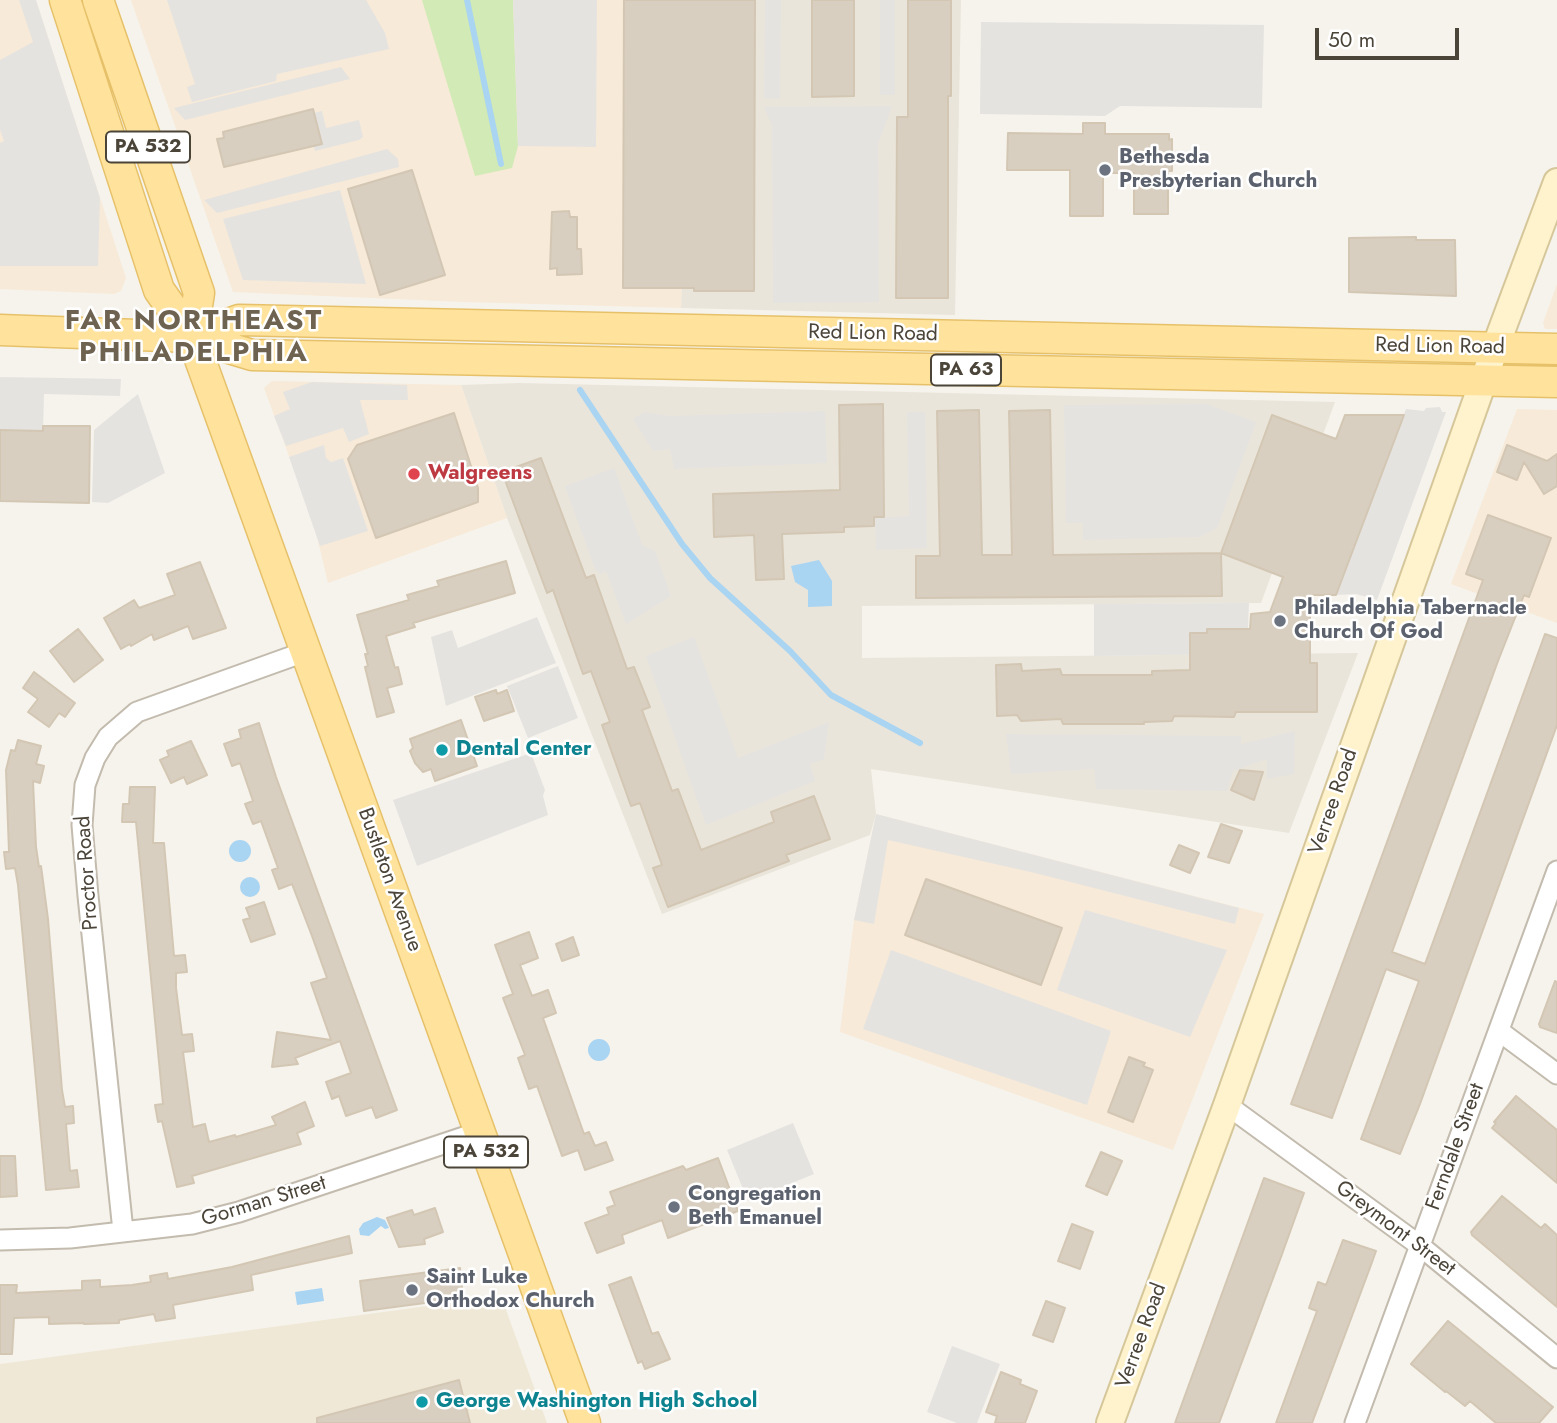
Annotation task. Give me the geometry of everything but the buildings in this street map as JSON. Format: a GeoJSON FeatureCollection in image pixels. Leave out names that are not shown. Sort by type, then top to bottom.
{"type":"FeatureCollection","features":[{"type":"Feature","properties":{"kind":"main road","name":"Bustleton Avenue"},"geometry":{"type":"LineString","coordinates":[[65,0],[159,290],[192,337],[585,1423]]}},
{"type":"Feature","properties":{"kind":"main road","name":"Bustleton Avenue"},"geometry":{"type":"LineString","coordinates":[[98,0],[199,293],[192,337]]}},
{"type":"Feature","properties":{"kind":"main road","name":"Verree Road"},"geometry":{"type":"LineString","coordinates":[[1110,1423],[1227,1105],[1483,381],[1557,182]]}},
{"type":"Feature","properties":{"kind":"main road","name":"Red Lion Road"},"geometry":{"type":"LineString","coordinates":[[192,337],[239,320],[1557,349]]}},
{"type":"Feature","properties":{"kind":"main road","name":"Red Lion Road"},"geometry":{"type":"LineString","coordinates":[[0,330],[192,337],[252,355],[1557,382]]}},
{"type":"Feature","properties":{"kind":"main road"},"geometry":{"type":"LineString","coordinates":[[902,335],[902,368]]}},
{"type":"Feature","properties":{"kind":"main road"},"geometry":{"type":"LineString","coordinates":[[1241,376],[1242,342]]}},
{"type":"Feature","properties":{"kind":"street","name":"Proctor Road"},"geometry":{"type":"LineString","coordinates":[[123,1231],[88,896],[82,825],[85,785],[95,758],[108,737],[137,712],[307,651]]}},
{"type":"Feature","properties":{"kind":"street","name":"Ferndale Street"},"geometry":{"type":"LineString","coordinates":[[1355,1423],[1557,871]]}},
{"type":"Feature","properties":{"kind":"street"},"geometry":{"type":"LineString","coordinates":[[1499,1031],[1557,1074]]}},
{"type":"Feature","properties":{"kind":"street","name":"Greymont Street"},"geometry":{"type":"LineString","coordinates":[[1227,1105],[1419,1245],[1557,1358]]}},
{"type":"Feature","properties":{"kind":"street","name":"Gorman Street"},"geometry":{"type":"LineString","coordinates":[[0,1240],[70,1238],[192,1224],[239,1212],[480,1132]]}},
{"type":"Feature","properties":{"kind":"shaded area"},"geometry":{"type":"Polygon","coordinates":[[[0,0],[36,0],[126,278],[121,291],[114,294],[0,289],[0,0]]]}},
{"type":"Feature","properties":{"kind":"shaded area"},"geometry":{"type":"Polygon","coordinates":[[[19,0],[36,0],[100,198],[98,266],[0,266],[0,143],[4,141],[0,130],[0,60],[33,42],[19,0]]]}},
{"type":"Feature","properties":{"kind":"shaded area"},"geometry":{"type":"Polygon","coordinates":[[[131,0],[688,0],[681,308],[233,292],[131,0]]]}},
{"type":"Feature","properties":{"kind":"shaded area"},"geometry":{"type":"Polygon","coordinates":[[[167,0],[366,0],[385,33],[389,49],[277,74],[276,81],[192,102],[187,87],[195,84],[167,0]]]}},
{"type":"Feature","properties":{"kind":"shaded area"},"geometry":{"type":"Polygon","coordinates":[[[513,0],[597,0],[596,147],[518,146],[513,0]]]}},
{"type":"Feature","properties":{"kind":"shaded area"},"geometry":{"type":"Polygon","coordinates":[[[688,0],[961,0],[955,315],[681,308],[688,0]]]}},
{"type":"Feature","properties":{"kind":"shaded area"},"geometry":{"type":"Polygon","coordinates":[[[765,0],[781,0],[780,99],[764,98],[765,0]]]}},
{"type":"Feature","properties":{"kind":"shaded area"},"geometry":{"type":"Polygon","coordinates":[[[880,0],[895,0],[895,95],[880,95],[880,0]]]}},
{"type":"Feature","properties":{"kind":"shaded area"},"geometry":{"type":"Polygon","coordinates":[[[981,22],[1264,25],[1262,108],[1120,106],[1105,116],[980,114],[981,22]]]}},
{"type":"Feature","properties":{"kind":"shaded area"},"geometry":{"type":"Polygon","coordinates":[[[341,67],[350,79],[185,120],[174,108],[341,67]]]}},
{"type":"Feature","properties":{"kind":"shaded area"},"geometry":{"type":"Polygon","coordinates":[[[892,106],[878,144],[879,302],[773,303],[772,125],[764,107],[892,106]]]}},
{"type":"Feature","properties":{"kind":"shaded area"},"geometry":{"type":"Polygon","coordinates":[[[322,111],[326,128],[359,120],[363,137],[315,151],[306,115],[322,111]]]}},
{"type":"Feature","properties":{"kind":"shaded area"},"geometry":{"type":"Polygon","coordinates":[[[387,149],[398,159],[399,167],[217,213],[204,200],[387,149]]]}},
{"type":"Feature","properties":{"kind":"shaded area"},"geometry":{"type":"Polygon","coordinates":[[[340,190],[366,284],[243,280],[223,219],[340,190]]]}},
{"type":"Feature","properties":{"kind":"shaded area"},"geometry":{"type":"Polygon","coordinates":[[[1557,284],[1557,329],[1545,329],[1543,323],[1557,284]]]}},
{"type":"Feature","properties":{"kind":"shaded area"},"geometry":{"type":"Polygon","coordinates":[[[0,377],[121,379],[120,396],[44,394],[43,431],[0,430],[0,377]]]}},
{"type":"Feature","properties":{"kind":"shaded area"},"geometry":{"type":"Polygon","coordinates":[[[272,381],[461,385],[507,518],[328,583],[314,524],[264,388],[272,381]]]}},
{"type":"Feature","properties":{"kind":"shaded area"},"geometry":{"type":"Polygon","coordinates":[[[312,382],[407,385],[408,400],[360,400],[369,434],[349,442],[343,428],[286,446],[274,416],[290,409],[283,392],[312,382]]]}},
{"type":"Feature","properties":{"kind":"shaded area"},"geometry":{"type":"Polygon","coordinates":[[[519,383],[1335,402],[1261,603],[862,606],[862,658],[1358,653],[1289,833],[871,769],[876,814],[870,835],[662,914],[507,518],[461,385],[519,383]]]}},
{"type":"Feature","properties":{"kind":"shaded area"},"geometry":{"type":"Polygon","coordinates":[[[138,394],[165,473],[108,503],[92,502],[94,430],[138,394]]]}},
{"type":"Feature","properties":{"kind":"shaded area"},"geometry":{"type":"Polygon","coordinates":[[[1207,404],[1256,422],[1217,528],[1199,537],[1083,540],[1083,523],[1066,523],[1064,405],[1207,404]]]}},
{"type":"Feature","properties":{"kind":"shaded area"},"geometry":{"type":"Polygon","coordinates":[[[1440,407],[1442,412],[1446,412],[1377,600],[1356,594],[1336,595],[1406,409],[1424,411],[1426,408],[1440,407]]]}},
{"type":"Feature","properties":{"kind":"shaded area"},"geometry":{"type":"Polygon","coordinates":[[[1517,409],[1557,410],[1557,623],[1451,584],[1517,409]]]}},
{"type":"Feature","properties":{"kind":"shaded area"},"geometry":{"type":"Polygon","coordinates":[[[825,411],[827,463],[674,469],[670,449],[653,451],[633,419],[644,412],[670,416],[825,411]]]}},
{"type":"Feature","properties":{"kind":"shaded area"},"geometry":{"type":"Polygon","coordinates":[[[907,412],[925,412],[927,548],[876,550],[875,518],[909,516],[907,412]]]}},
{"type":"Feature","properties":{"kind":"shaded area"},"geometry":{"type":"Polygon","coordinates":[[[324,445],[326,458],[331,462],[343,458],[368,531],[320,546],[289,457],[324,445]]]}},
{"type":"Feature","properties":{"kind":"shaded area"},"geometry":{"type":"Polygon","coordinates":[[[614,468],[642,545],[655,551],[671,596],[626,624],[606,571],[600,574],[595,569],[565,486],[614,468]]]}},
{"type":"Feature","properties":{"kind":"shaded area"},"geometry":{"type":"Polygon","coordinates":[[[1249,603],[1247,654],[1094,656],[1094,604],[1249,603]]]}},
{"type":"Feature","properties":{"kind":"shaded area"},"geometry":{"type":"Polygon","coordinates":[[[537,617],[556,663],[446,706],[431,637],[452,630],[458,648],[537,617]]]}},
{"type":"Feature","properties":{"kind":"shaded area"},"geometry":{"type":"Polygon","coordinates":[[[694,637],[738,758],[829,722],[824,759],[810,764],[815,781],[706,825],[646,656],[694,637]]]}},
{"type":"Feature","properties":{"kind":"shaded area"},"geometry":{"type":"Polygon","coordinates":[[[558,666],[578,718],[528,738],[507,686],[558,666]]]}},
{"type":"Feature","properties":{"kind":"shaded area"},"geometry":{"type":"Polygon","coordinates":[[[1295,731],[1294,774],[1267,779],[1267,759],[1233,771],[1227,791],[1096,789],[1094,769],[1011,774],[1006,734],[1241,736],[1241,744],[1295,731]]]}},
{"type":"Feature","properties":{"kind":"shaded area"},"geometry":{"type":"Polygon","coordinates":[[[531,753],[545,790],[543,796],[548,815],[417,866],[393,800],[531,753]]]}},
{"type":"Feature","properties":{"kind":"shaded area"},"geometry":{"type":"Polygon","coordinates":[[[876,814],[1264,914],[1173,1150],[840,1032],[854,920],[876,814]]]}},
{"type":"Feature","properties":{"kind":"shaded area"},"geometry":{"type":"Polygon","coordinates":[[[876,814],[1239,908],[1235,924],[1035,873],[888,840],[874,924],[854,920],[876,814]]]}},
{"type":"Feature","properties":{"kind":"shaded area"},"geometry":{"type":"Polygon","coordinates":[[[1085,910],[1227,950],[1190,1037],[1057,990],[1085,910]]]}},
{"type":"Feature","properties":{"kind":"shaded area"},"geometry":{"type":"Polygon","coordinates":[[[891,950],[1111,1031],[1087,1105],[863,1029],[891,950]]]}},
{"type":"Feature","properties":{"kind":"shaded area"},"geometry":{"type":"Polygon","coordinates":[[[793,1123],[814,1174],[748,1201],[727,1150],[793,1123]]]}},
{"type":"Feature","properties":{"kind":"shaded area"},"geometry":{"type":"Polygon","coordinates":[[[501,1296],[547,1423],[0,1423],[0,1364],[501,1296]]]}},
{"type":"Feature","properties":{"kind":"shaded area"},"geometry":{"type":"Polygon","coordinates":[[[952,1346],[1000,1364],[977,1423],[957,1423],[927,1412],[952,1346]]]}},
{"type":"Feature","properties":{"kind":"green space"},"geometry":{"type":"Polygon","coordinates":[[[422,0],[513,0],[518,146],[512,168],[475,176],[422,0]]]}},
{"type":"Feature","properties":{"kind":"water"},"geometry":{"type":"Polygon","coordinates":[[[819,560],[832,581],[832,606],[808,607],[808,590],[795,582],[791,566],[819,560]]]}},
{"type":"Feature","properties":{"kind":"water"},"geometry":{"type":"Polygon","coordinates":[[[240,840],[248,843],[251,851],[248,859],[240,862],[232,859],[229,851],[232,843],[240,840]]]}},
{"type":"Feature","properties":{"kind":"water"},"geometry":{"type":"Polygon","coordinates":[[[246,877],[254,877],[260,887],[254,897],[246,897],[240,891],[240,883],[246,877]]]}},
{"type":"Feature","properties":{"kind":"water"},"geometry":{"type":"Polygon","coordinates":[[[599,1039],[607,1042],[610,1050],[607,1058],[599,1061],[591,1058],[588,1050],[591,1042],[599,1039]]]}},
{"type":"Feature","properties":{"kind":"water"},"geometry":{"type":"Polygon","coordinates":[[[377,1217],[385,1220],[389,1228],[381,1226],[369,1236],[360,1235],[359,1229],[363,1223],[377,1217]]]}},
{"type":"Feature","properties":{"kind":"water"},"geometry":{"type":"Polygon","coordinates":[[[322,1288],[324,1301],[297,1305],[295,1292],[322,1288]]]}},
{"type":"Feature","properties":{"kind":"waterway"},"geometry":{"type":"LineString","coordinates":[[467,0],[501,164]]}},
{"type":"Feature","properties":{"kind":"waterway"},"geometry":{"type":"LineString","coordinates":[[580,390],[682,544],[710,578],[790,651],[831,695],[920,743]]}},
{"type":"Feature","properties":{"kind":"place","name":"Bethesda Presbyterian Church"},"geometry":{"type":"Point","coordinates":[1105,170]}},
{"type":"Feature","properties":{"kind":"place","name":"Walgreens"},"geometry":{"type":"Point","coordinates":[414,474]}},
{"type":"Feature","properties":{"kind":"place","name":"Philadelphia Tabernacle Church Of God"},"geometry":{"type":"Point","coordinates":[1280,621]}},
{"type":"Feature","properties":{"kind":"place","name":"Dental Center"},"geometry":{"type":"Point","coordinates":[442,750]}},
{"type":"Feature","properties":{"kind":"place","name":"Congregation Beth Emanuel"},"geometry":{"type":"Point","coordinates":[674,1207]}},
{"type":"Feature","properties":{"kind":"place","name":"Saint Luke Orthodox Church"},"geometry":{"type":"Point","coordinates":[412,1290]}},
{"type":"Feature","properties":{"kind":"place","name":"George Washington High School"},"geometry":{"type":"Point","coordinates":[422,1402]}},
{"type":"Feature","properties":{"kind":"district","name":"FAR NORTHEAST PHILADELPHIA"},"geometry":{"type":"Point","coordinates":[194,338]}}]}
